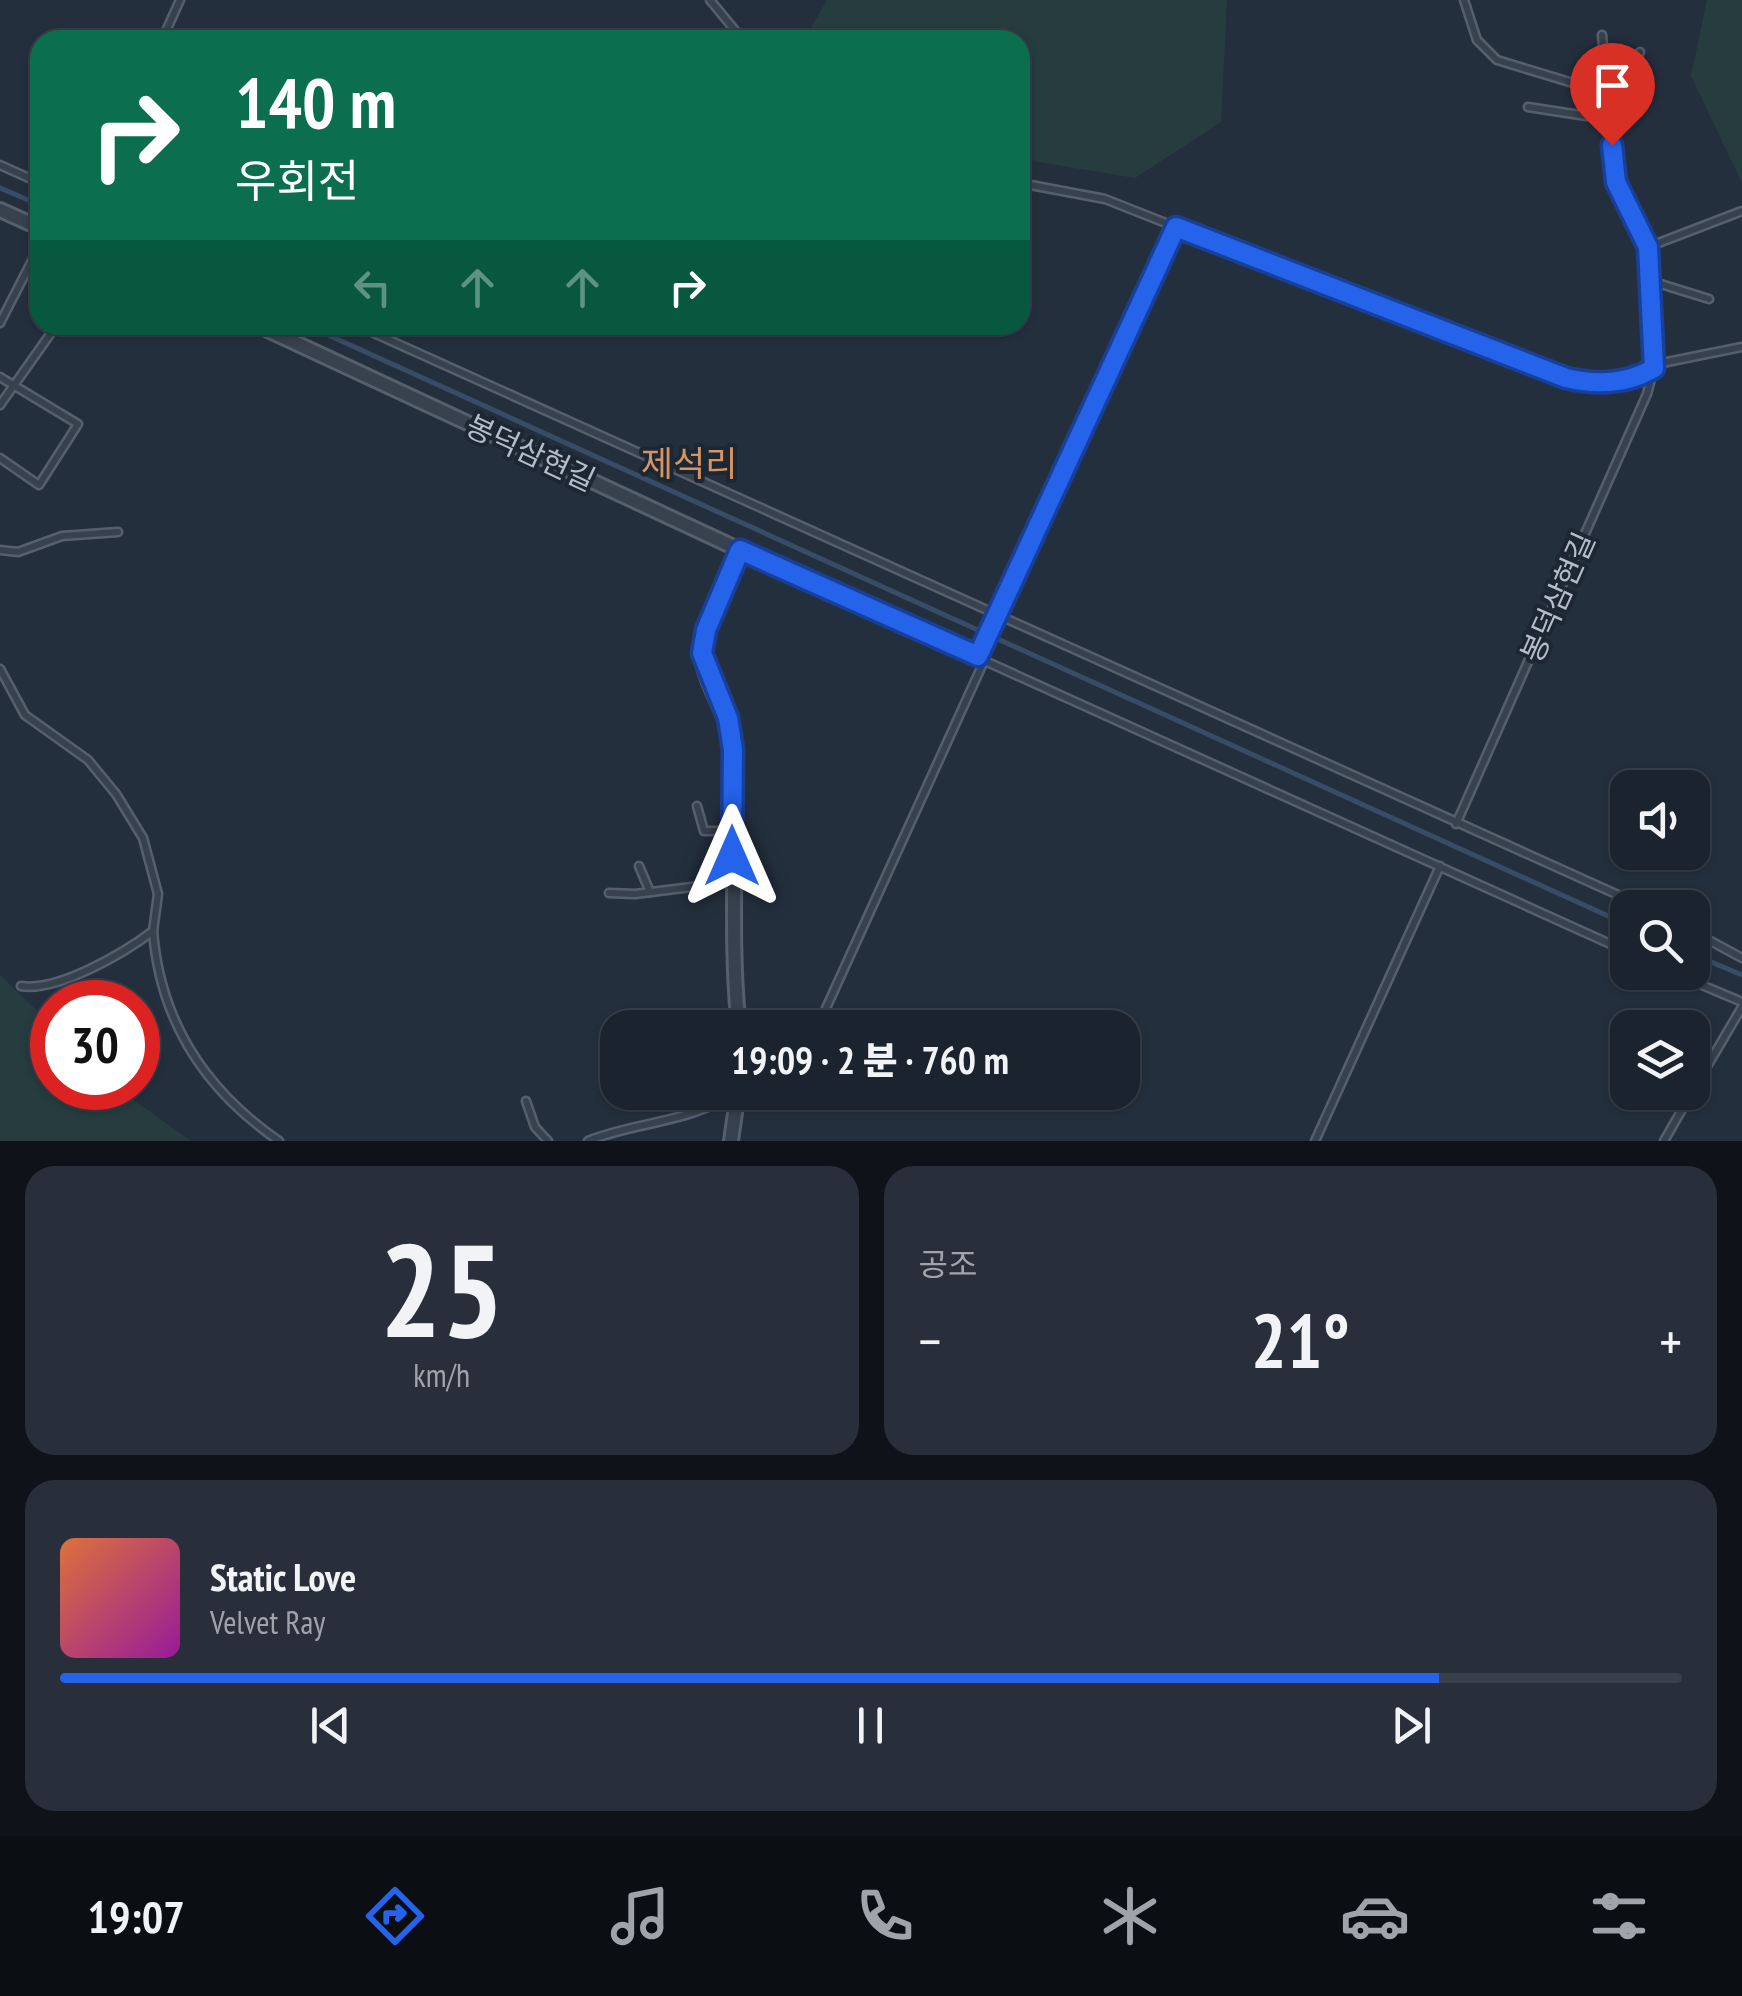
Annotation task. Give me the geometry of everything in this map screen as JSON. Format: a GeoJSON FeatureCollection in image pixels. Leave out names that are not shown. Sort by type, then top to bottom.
{"type":"FeatureCollection","features":[{"type":"Feature","properties":{"kind":"street"},"geometry":{"type":"LineString","coordinates":[[0,210],[30,224]]}},
{"type":"Feature","properties":{"kind":"street","name":"봉덕삼현길"},"geometry":{"type":"LineString","coordinates":[[278,335],[740,550]]}},
{"type":"Feature","properties":{"kind":"street"},"geometry":{"type":"LineString","coordinates":[[738,1010],[732,882],[733,750],[728,718],[702,653],[706,630],[740,550]]}},
{"type":"Feature","properties":{"kind":"street"},"geometry":{"type":"LineString","coordinates":[[731,1141],[734,1110]]}},
{"type":"Feature","properties":{"kind":"lane"},"geometry":{"type":"LineString","coordinates":[[166,30],[180,0]]}},
{"type":"Feature","properties":{"kind":"lane"},"geometry":{"type":"LineString","coordinates":[[710,0],[735,30]]}},
{"type":"Feature","properties":{"kind":"lane"},"geometry":{"type":"LineString","coordinates":[[1464,0],[1477,40],[1497,60],[1609,94]]}},
{"type":"Feature","properties":{"kind":"lane","name":"봉덕삼현길"},"geometry":{"type":"LineString","coordinates":[[1456,824],[1647,394],[1654,368],[1648,247],[1616,182],[1602,35]]}},
{"type":"Feature","properties":{"kind":"lane"},"geometry":{"type":"LineString","coordinates":[[1606,79],[1631,67],[1640,52]]}},
{"type":"Feature","properties":{"kind":"lane"},"geometry":{"type":"LineString","coordinates":[[1528,107],[1612,120]]}},
{"type":"Feature","properties":{"kind":"lane"},"geometry":{"type":"LineString","coordinates":[[0,164],[30,178]]}},
{"type":"Feature","properties":{"kind":"lane"},"geometry":{"type":"LineString","coordinates":[[1030,185],[1105,199],[1566,378],[1615,382],[1654,368],[1742,347]]}},
{"type":"Feature","properties":{"kind":"lane"},"geometry":{"type":"LineString","coordinates":[[1648,247],[1742,210]]}},
{"type":"Feature","properties":{"kind":"lane"},"geometry":{"type":"LineString","coordinates":[[825,1010],[982,658],[984,644],[1176,227]]}},
{"type":"Feature","properties":{"kind":"lane"},"geometry":{"type":"LineString","coordinates":[[0,322],[30,264]]}},
{"type":"Feature","properties":{"kind":"lane"},"geometry":{"type":"LineString","coordinates":[[1651,281],[1709,299]]}},
{"type":"Feature","properties":{"kind":"lane"},"geometry":{"type":"LineString","coordinates":[[0,405],[49,335]]}},
{"type":"Feature","properties":{"kind":"lane"},"geometry":{"type":"LineString","coordinates":[[378,335],[995,620],[1610,892]]}},
{"type":"Feature","properties":{"kind":"lane"},"geometry":{"type":"LineString","coordinates":[[0,377],[78,424],[39,485],[0,458]]}},
{"type":"Feature","properties":{"kind":"lane"},"geometry":{"type":"LineString","coordinates":[[0,550],[32,550],[62,536],[118,532]]}},
{"type":"Feature","properties":{"kind":"lane"},"geometry":{"type":"LineString","coordinates":[[740,550],[1610,944]]}},
{"type":"Feature","properties":{"kind":"lane"},"geometry":{"type":"LineString","coordinates":[[0,668],[24,714],[88,760],[116,794],[142,838],[158,894],[152,931],[156,975],[175,1022],[229,1104],[279,1141]]}},
{"type":"Feature","properties":{"kind":"lane"},"geometry":{"type":"LineString","coordinates":[[697,806],[704,831],[732,831]]}},
{"type":"Feature","properties":{"kind":"lane"},"geometry":{"type":"LineString","coordinates":[[639,866],[650,892]]}},
{"type":"Feature","properties":{"kind":"lane"},"geometry":{"type":"LineString","coordinates":[[1316,1141],[1440,866]]}},
{"type":"Feature","properties":{"kind":"lane"},"geometry":{"type":"LineString","coordinates":[[609,893],[732,882]]}},
{"type":"Feature","properties":{"kind":"lane"},"geometry":{"type":"LineString","coordinates":[[21,986],[36,987],[70,976],[111,958],[152,931]]}},
{"type":"Feature","properties":{"kind":"lane"},"geometry":{"type":"LineString","coordinates":[[1710,941],[1742,958]]}},
{"type":"Feature","properties":{"kind":"lane"},"geometry":{"type":"LineString","coordinates":[[1710,990],[1742,1004],[1710,1060]]}},
{"type":"Feature","properties":{"kind":"lane"},"geometry":{"type":"LineString","coordinates":[[526,1100],[534,1127],[548,1141]]}},
{"type":"Feature","properties":{"kind":"lane"},"geometry":{"type":"LineString","coordinates":[[588,1141],[617,1129],[699,1110]]}},
{"type":"Feature","properties":{"kind":"lane"},"geometry":{"type":"LineString","coordinates":[[1664,1141],[1682,1110]]}},
{"type":"Feature","properties":{"kind":"green space"},"geometry":{"type":"Polygon","coordinates":[[[827,0],[1227,0],[1221,122],[1135,178],[1030,161],[1030,30],[810,30],[827,0]]]}},
{"type":"Feature","properties":{"kind":"green space"},"geometry":{"type":"Polygon","coordinates":[[[1707,0],[1742,0],[1742,183],[1691,76],[1707,0]]]}},
{"type":"Feature","properties":{"kind":"green space"},"geometry":{"type":"Polygon","coordinates":[[[0,975],[30,1004],[30,1110],[148,1110],[191,1141],[0,1141],[0,975]]]}},
{"type":"Feature","properties":{"kind":"waterway"},"geometry":{"type":"LineString","coordinates":[[0,188],[30,201]]}},
{"type":"Feature","properties":{"kind":"waterway"},"geometry":{"type":"LineString","coordinates":[[328,335],[1610,917]]}},
{"type":"Feature","properties":{"kind":"waterway"},"geometry":{"type":"LineString","coordinates":[[1710,962],[1742,975]]}},
{"type":"Feature","properties":{"kind":"district","name":"제석리"},"geometry":{"type":"Point","coordinates":[689,463]}},
{"type":"Feature","properties":{"kind":"route"},"geometry":{"type":"LineString","coordinates":[[732,856],[733,750],[728,718],[707,674],[702,653],[706,630],[740,550],[978,656],[1176,227],[1566,378],[1601,383],[1646,373],[1654,368],[1648,247],[1629,217],[1616,182],[1612,145]]}}]}
